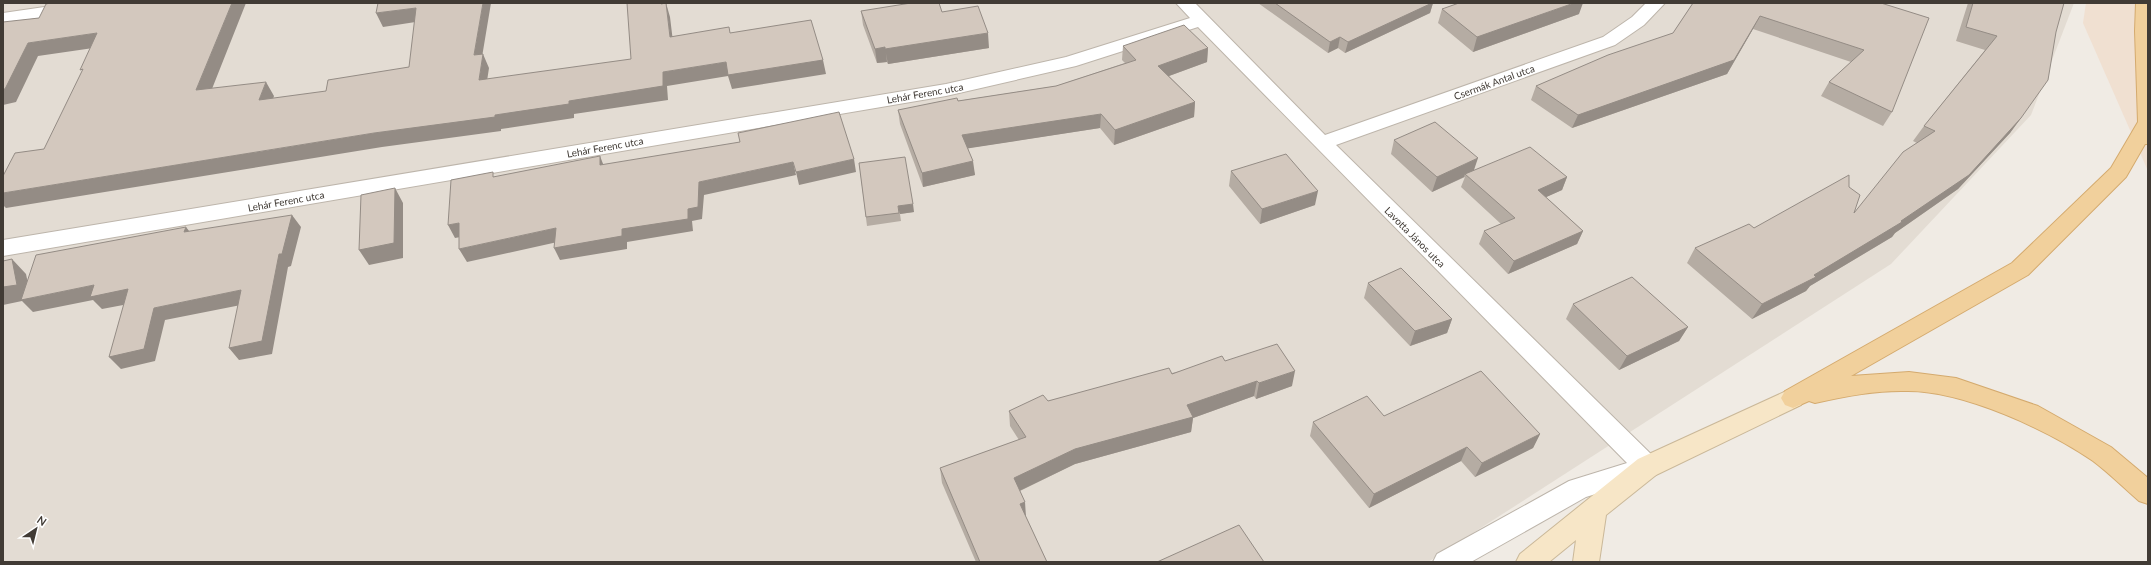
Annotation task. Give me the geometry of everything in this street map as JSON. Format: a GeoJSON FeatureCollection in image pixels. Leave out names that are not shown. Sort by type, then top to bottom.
{"type":"FeatureCollection","features":[{"type":"Feature","properties":{"kind":"main road"},"geometry":{"type":"LineString","coordinates":[[1529,562],[1647,468],[1793,398],[2020,269],[2119,172],[2147,132],[2144,31],[2145,3]]}},
{"type":"Feature","properties":{"kind":"main road"},"geometry":{"type":"LineString","coordinates":[[1793,398],[1855,385],[1909,381],[1956,388],[2029,413],[2102,454],[2148,493]]}},
{"type":"Feature","properties":{"kind":"main road"},"geometry":{"type":"LineString","coordinates":[[1586,562],[1594,510]]}},
{"type":"Feature","properties":{"kind":"street"},"geometry":{"type":"LineString","coordinates":[[3,18],[109,3]]}},
{"type":"Feature","properties":{"kind":"street","name":"Lavotta János utca"},"geometry":{"type":"LineString","coordinates":[[1185,3],[1322,143],[1647,468]]}},
{"type":"Feature","properties":{"kind":"street","name":"Csermák Antal utca"},"geometry":{"type":"LineString","coordinates":[[1322,143],[1609,41],[1638,21],[1656,3]]}},
{"type":"Feature","properties":{"kind":"street","name":"Lehár Ferenc utca"},"geometry":{"type":"LineString","coordinates":[[3,248],[946,90],[1070,62],[1202,20]]}},
{"type":"Feature","properties":{"kind":"street"},"geometry":{"type":"LineString","coordinates":[[1446,562],[1578,489],[1647,468]]}},
{"type":"Feature","properties":{"kind":"shaded area"},"geometry":{"type":"Polygon","coordinates":[[[3,3],[2074,3],[2031,115],[1891,264],[1428,562],[3,562],[3,3]]]}},
{"type":"Feature","properties":{"kind":"shaded area"},"geometry":{"type":"Polygon","coordinates":[[[2086,3],[2148,3],[2148,171],[2083,23],[2086,3]]]}},
{"type":"Feature","properties":{"kind":"building"},"geometry":{"type":"Polygon","coordinates":[[[232,3],[196,90],[266,82],[259,100],[326,91],[328,80],[409,67],[416,8],[376,13],[378,3],[483,3],[474,55],[483,54],[479,80],[631,59],[627,3],[666,3],[670,37],[729,27],[730,33],[811,20],[823,60],[728,75],[726,62],[663,72],[663,86],[569,101],[569,104],[495,115],[495,117],[374,133],[3,193],[3,176],[15,153],[44,149],[83,69],[80,70],[97,33],[28,43],[5,89],[3,89],[3,22],[39,18],[46,4],[232,3]]]}},
{"type":"Feature","properties":{"kind":"building"},"geometry":{"type":"Polygon","coordinates":[[[911,3],[939,3],[942,12],[978,6],[988,33],[885,49],[885,47],[875,49],[861,11],[911,3]]]}},
{"type":"Feature","properties":{"kind":"building"},"geometry":{"type":"Polygon","coordinates":[[[1275,3],[1432,3],[1348,42],[1340,37],[1330,42],[1275,3]]]}},
{"type":"Feature","properties":{"kind":"building"},"geometry":{"type":"Polygon","coordinates":[[[1459,3],[1574,3],[1477,37],[1442,9],[1459,3]]]}},
{"type":"Feature","properties":{"kind":"building"},"geometry":{"type":"Polygon","coordinates":[[[1693,3],[1881,3],[1929,18],[1892,112],[1829,82],[1864,50],[1760,16],[1734,60],[1578,115],[1536,86],[1608,55],[1673,33],[1693,3]]]}},
{"type":"Feature","properties":{"kind":"building"},"geometry":{"type":"Polygon","coordinates":[[[1973,3],[2064,3],[2056,32],[2048,80],[2021,118],[1969,175],[1901,221],[1902,222],[1814,275],[1816,277],[1762,304],[1695,248],[1749,224],[1754,228],[1849,175],[1849,187],[1860,195],[1854,213],[1903,152],[1935,131],[1924,126],[1997,36],[1966,27],[1973,3]]]}},
{"type":"Feature","properties":{"kind":"building"},"geometry":{"type":"Polygon","coordinates":[[[1184,25],[1208,48],[1158,66],[1195,102],[1115,130],[1101,114],[962,135],[973,161],[922,173],[898,110],[957,98],[958,101],[1056,86],[1136,60],[1123,46],[1184,25]]]}},
{"type":"Feature","properties":{"kind":"building"},"geometry":{"type":"Polygon","coordinates":[[[839,112],[854,159],[796,172],[793,162],[699,182],[698,207],[688,209],[688,219],[622,229],[622,236],[554,248],[556,228],[459,249],[459,223],[448,225],[451,180],[493,172],[493,177],[600,156],[600,165],[740,142],[738,133],[839,112]]]}},
{"type":"Feature","properties":{"kind":"building"},"geometry":{"type":"Polygon","coordinates":[[[1435,122],[1478,158],[1437,177],[1394,140],[1435,122]]]}},
{"type":"Feature","properties":{"kind":"building"},"geometry":{"type":"Polygon","coordinates":[[[1530,147],[1567,177],[1538,190],[1583,231],[1514,261],[1484,231],[1515,218],[1465,174],[1530,147]]]}},
{"type":"Feature","properties":{"kind":"building"},"geometry":{"type":"Polygon","coordinates":[[[1286,154],[1318,191],[1262,209],[1231,171],[1286,154]]]}},
{"type":"Feature","properties":{"kind":"building"},"geometry":{"type":"Polygon","coordinates":[[[905,157],[913,204],[898,206],[899,213],[866,217],[859,163],[905,157]]]}},
{"type":"Feature","properties":{"kind":"building"},"geometry":{"type":"Polygon","coordinates":[[[395,188],[394,243],[359,250],[361,195],[395,188]]]}},
{"type":"Feature","properties":{"kind":"building"},"geometry":{"type":"Polygon","coordinates":[[[292,215],[282,254],[279,254],[262,341],[229,348],[241,290],[154,308],[144,349],[109,357],[128,289],[90,297],[94,285],[21,300],[36,255],[186,227],[184,232],[292,215]]]}},
{"type":"Feature","properties":{"kind":"building"},"geometry":{"type":"Polygon","coordinates":[[[12,259],[17,285],[3,287],[3,261],[12,259]]]}},
{"type":"Feature","properties":{"kind":"building"},"geometry":{"type":"Polygon","coordinates":[[[1401,268],[1452,319],[1415,331],[1368,283],[1401,268]]]}},
{"type":"Feature","properties":{"kind":"building"},"geometry":{"type":"Polygon","coordinates":[[[1632,277],[1688,327],[1627,356],[1573,304],[1632,277]]]}},
{"type":"Feature","properties":{"kind":"building"},"geometry":{"type":"Polygon","coordinates":[[[1277,344],[1295,371],[1259,383],[1257,381],[1187,405],[1193,417],[1075,449],[1014,478],[1025,502],[1020,504],[1047,562],[980,562],[940,468],[1026,437],[1009,411],[1043,395],[1048,401],[1169,368],[1172,374],[1222,356],[1225,361],[1277,344]]]}},
{"type":"Feature","properties":{"kind":"building"},"geometry":{"type":"Polygon","coordinates":[[[1481,371],[1540,434],[1482,463],[1467,447],[1374,494],[1313,422],[1367,396],[1384,416],[1481,371]]]}},
{"type":"Feature","properties":{"kind":"building"},"geometry":{"type":"Polygon","coordinates":[[[1239,525],[1264,562],[1157,562],[1239,525]]]}}]}
